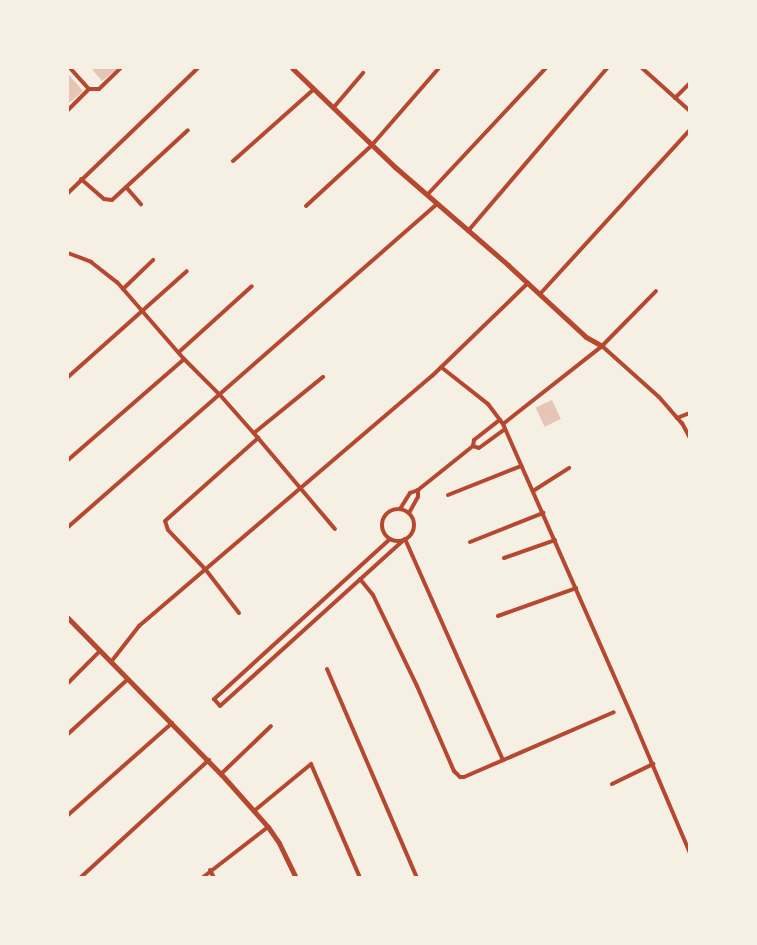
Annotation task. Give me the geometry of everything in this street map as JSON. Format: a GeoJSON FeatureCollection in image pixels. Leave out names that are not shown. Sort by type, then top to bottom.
{"type":"FeatureCollection","features":[{"type":"Feature","properties":{"kind":"street"},"geometry":{"type":"LineString","coordinates":[[70,68],[89,89]]}},
{"type":"Feature","properties":{"kind":"street"},"geometry":{"type":"LineString","coordinates":[[68,110],[89,89],[99,88],[121,68]]}},
{"type":"Feature","properties":{"kind":"street"},"geometry":{"type":"LineString","coordinates":[[68,193],[198,68]]}},
{"type":"Feature","properties":{"kind":"street"},"geometry":{"type":"LineString","coordinates":[[292,68],[395,167],[528,283],[586,337],[602,346],[640,378],[677,418],[690,438]]}},
{"type":"Feature","properties":{"kind":"street"},"geometry":{"type":"LineString","coordinates":[[306,206],[372,145],[440,68]]}},
{"type":"Feature","properties":{"kind":"street"},"geometry":{"type":"LineString","coordinates":[[428,194],[546,68]]}},
{"type":"Feature","properties":{"kind":"street"},"geometry":{"type":"LineString","coordinates":[[468,231],[607,68]]}},
{"type":"Feature","properties":{"kind":"street"},"geometry":{"type":"LineString","coordinates":[[642,68],[690,111]]}},
{"type":"Feature","properties":{"kind":"street"},"geometry":{"type":"LineString","coordinates":[[334,107],[363,73]]}},
{"type":"Feature","properties":{"kind":"street"},"geometry":{"type":"LineString","coordinates":[[676,98],[690,83]]}},
{"type":"Feature","properties":{"kind":"street"},"geometry":{"type":"LineString","coordinates":[[233,161],[314,89]]}},
{"type":"Feature","properties":{"kind":"street"},"geometry":{"type":"LineString","coordinates":[[81,179],[108,201],[114,199],[188,130]]}},
{"type":"Feature","properties":{"kind":"street"},"geometry":{"type":"LineString","coordinates":[[540,294],[690,130]]}},
{"type":"Feature","properties":{"kind":"street"},"geometry":{"type":"LineString","coordinates":[[126,188],[141,204]]}},
{"type":"Feature","properties":{"kind":"street"},"geometry":{"type":"LineString","coordinates":[[68,527],[437,204]]}},
{"type":"Feature","properties":{"kind":"street"},"geometry":{"type":"LineString","coordinates":[[68,253],[96,265],[123,289],[141,312],[254,433],[334,529]]}},
{"type":"Feature","properties":{"kind":"street"},"geometry":{"type":"LineString","coordinates":[[123,289],[153,260]]}},
{"type":"Feature","properties":{"kind":"street"},"geometry":{"type":"LineString","coordinates":[[68,377],[187,271]]}},
{"type":"Feature","properties":{"kind":"street"},"geometry":{"type":"LineString","coordinates":[[111,662],[139,626],[441,367],[528,283]]}},
{"type":"Feature","properties":{"kind":"street"},"geometry":{"type":"LineString","coordinates":[[178,352],[252,286]]}},
{"type":"Feature","properties":{"kind":"street"},"geometry":{"type":"LineString","coordinates":[[400,509],[410,493],[418,490],[473,446],[474,440],[502,422],[602,346],[656,290]]}},
{"type":"Feature","properties":{"kind":"street"},"geometry":{"type":"LineString","coordinates":[[68,460],[184,359]]}},
{"type":"Feature","properties":{"kind":"street"},"geometry":{"type":"LineString","coordinates":[[441,367],[488,404],[502,422],[653,764],[690,853]]}},
{"type":"Feature","properties":{"kind":"street"},"geometry":{"type":"LineString","coordinates":[[254,433],[323,377]]}},
{"type":"Feature","properties":{"kind":"street"},"geometry":{"type":"LineString","coordinates":[[677,418],[690,413]]}},
{"type":"Feature","properties":{"kind":"street"},"geometry":{"type":"LineString","coordinates":[[473,446],[479,448],[505,429]]}},
{"type":"Feature","properties":{"kind":"street"},"geometry":{"type":"LineString","coordinates":[[239,613],[206,570],[168,530],[165,522],[258,438]]}},
{"type":"Feature","properties":{"kind":"street"},"geometry":{"type":"LineString","coordinates":[[448,495],[522,466]]}},
{"type":"Feature","properties":{"kind":"street"},"geometry":{"type":"LineString","coordinates":[[533,492],[568,468]]}},
{"type":"Feature","properties":{"kind":"street"},"geometry":{"type":"LineString","coordinates":[[408,513],[418,497],[418,490]]}},
{"type":"Feature","properties":{"kind":"street"},"geometry":{"type":"LineString","coordinates":[[390,539],[382,529],[382,520],[388,512],[400,509],[408,513],[414,525],[412,533],[220,706],[214,699],[390,539],[405,539]]}},
{"type":"Feature","properties":{"kind":"street"},"geometry":{"type":"LineString","coordinates":[[470,542],[543,513]]}},
{"type":"Feature","properties":{"kind":"street"},"geometry":{"type":"LineString","coordinates":[[405,539],[503,760]]}},
{"type":"Feature","properties":{"kind":"street"},"geometry":{"type":"LineString","coordinates":[[504,558],[554,540]]}},
{"type":"Feature","properties":{"kind":"street"},"geometry":{"type":"LineString","coordinates":[[360,579],[373,595],[417,686],[454,771],[464,777],[614,712]]}},
{"type":"Feature","properties":{"kind":"street"},"geometry":{"type":"LineString","coordinates":[[498,616],[576,588]]}},
{"type":"Feature","properties":{"kind":"street"},"geometry":{"type":"LineString","coordinates":[[320,603],[326,610]]}},
{"type":"Feature","properties":{"kind":"street"},"geometry":{"type":"LineString","coordinates":[[68,618],[209,760],[254,811],[279,843],[296,878]]}},
{"type":"Feature","properties":{"kind":"street"},"geometry":{"type":"LineString","coordinates":[[68,684],[100,651]]}},
{"type":"Feature","properties":{"kind":"street"},"geometry":{"type":"LineString","coordinates":[[327,669],[417,878]]}},
{"type":"Feature","properties":{"kind":"street"},"geometry":{"type":"LineString","coordinates":[[68,734],[128,679]]}},
{"type":"Feature","properties":{"kind":"street"},"geometry":{"type":"LineString","coordinates":[[68,816],[172,723]]}},
{"type":"Feature","properties":{"kind":"street"},"geometry":{"type":"LineString","coordinates":[[221,774],[271,726]]}},
{"type":"Feature","properties":{"kind":"street"},"geometry":{"type":"LineString","coordinates":[[80,878],[209,760]]}},
{"type":"Feature","properties":{"kind":"street"},"geometry":{"type":"LineString","coordinates":[[254,811],[311,764],[360,878]]}},
{"type":"Feature","properties":{"kind":"street"},"geometry":{"type":"LineString","coordinates":[[612,784],[653,764]]}},
{"type":"Feature","properties":{"kind":"street"},"geometry":{"type":"LineString","coordinates":[[202,878],[268,827]]}},
{"type":"Feature","properties":{"kind":"street"},"geometry":{"type":"LineString","coordinates":[[210,870],[214,878]]}},
{"type":"Feature","properties":{"kind":"building"},"geometry":{"type":"Polygon","coordinates":[[[91,68],[118,68],[102,81],[91,68]]]}},
{"type":"Feature","properties":{"kind":"building"},"geometry":{"type":"Polygon","coordinates":[[[68,76],[83,91],[68,104],[68,76]]]}},
{"type":"Feature","properties":{"kind":"building"},"geometry":{"type":"Polygon","coordinates":[[[552,400],[561,419],[545,427],[536,408],[552,400]]]}}]}
